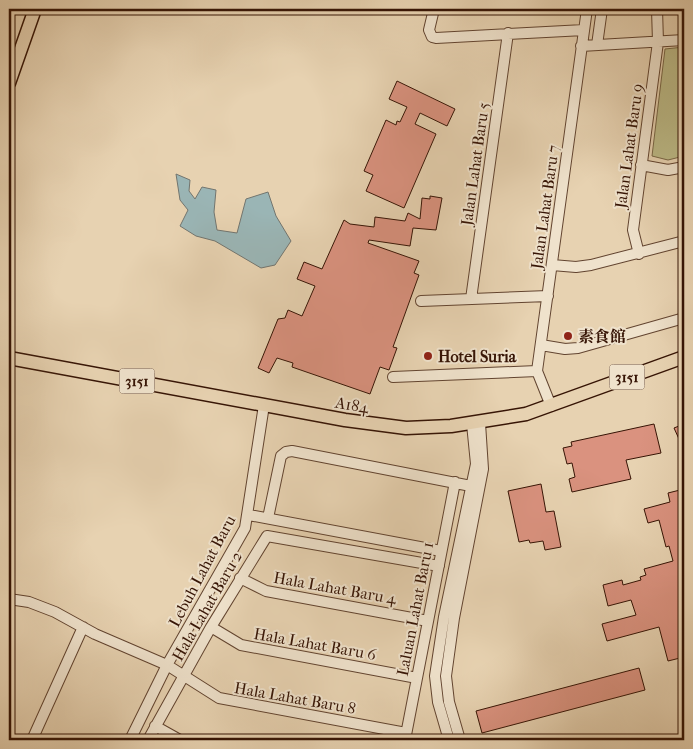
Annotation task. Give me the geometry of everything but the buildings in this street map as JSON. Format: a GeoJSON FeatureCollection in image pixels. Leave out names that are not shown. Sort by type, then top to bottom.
{"type":"FeatureCollection","features":[{"type":"Feature","properties":{"kind":"main road"},"geometry":{"type":"LineString","coordinates":[[10,76],[35,9]]}},
{"type":"Feature","properties":{"kind":"main road","name":"A184"},"geometry":{"type":"LineString","coordinates":[[9,358],[387,427],[406,428],[476,423],[551,406],[684,357]]}},
{"type":"Feature","properties":{"kind":"street"},"geometry":{"type":"LineString","coordinates":[[434,9],[429,30],[432,37],[436,38],[584,30]]}},
{"type":"Feature","properties":{"kind":"street","name":"Jalan Lahat Baru 7"},"geometry":{"type":"LineString","coordinates":[[537,371],[587,9]]}},
{"type":"Feature","properties":{"kind":"street"},"geometry":{"type":"LineString","coordinates":[[597,45],[602,9]]}},
{"type":"Feature","properties":{"kind":"street","name":"Jalan Lahat Baru 9"},"geometry":{"type":"LineString","coordinates":[[639,254],[633,230],[658,42],[657,9]]}},
{"type":"Feature","properties":{"kind":"street","name":"Jalan Lahat Baru 5"},"geometry":{"type":"LineString","coordinates":[[472,300],[508,33]]}},
{"type":"Feature","properties":{"kind":"street"},"geometry":{"type":"LineString","coordinates":[[582,46],[684,40]]}},
{"type":"Feature","properties":{"kind":"street"},"geometry":{"type":"LineString","coordinates":[[641,165],[668,170],[684,167]]}},
{"type":"Feature","properties":{"kind":"street"},"geometry":{"type":"LineString","coordinates":[[552,265],[576,267],[639,254],[684,241]]}},
{"type":"Feature","properties":{"kind":"street"},"geometry":{"type":"LineString","coordinates":[[421,301],[548,296]]}},
{"type":"Feature","properties":{"kind":"street"},"geometry":{"type":"LineString","coordinates":[[541,345],[565,349],[578,348],[684,318]]}},
{"type":"Feature","properties":{"kind":"street"},"geometry":{"type":"LineString","coordinates":[[393,377],[537,371],[551,406]]}},
{"type":"Feature","properties":{"kind":"street","name":"Lebuh Lahat Baru"},"geometry":{"type":"LineString","coordinates":[[130,740],[167,665],[245,528],[264,405]]}},
{"type":"Feature","properties":{"kind":"street"},"geometry":{"type":"LineString","coordinates":[[460,740],[449,702],[447,668],[475,487],[476,423]]}},
{"type":"Feature","properties":{"kind":"street"},"geometry":{"type":"LineString","coordinates":[[268,518],[282,456],[286,452],[292,451],[475,487]]}},
{"type":"Feature","properties":{"kind":"street","name":"Laluan Lahat Baru 1"},"geometry":{"type":"LineString","coordinates":[[405,737],[455,482]]}},
{"type":"Feature","properties":{"kind":"street"},"geometry":{"type":"LineString","coordinates":[[449,740],[438,702],[437,661],[475,487]]}},
{"type":"Feature","properties":{"kind":"street"},"geometry":{"type":"LineString","coordinates":[[248,515],[442,551]]}},
{"type":"Feature","properties":{"kind":"street","name":"Hala Lahat Baru 2"},"geometry":{"type":"LineString","coordinates":[[148,740],[211,627],[264,539],[271,535],[439,566]]}},
{"type":"Feature","properties":{"kind":"street","name":"Hala Lahat Baru 4"},"geometry":{"type":"LineString","coordinates":[[240,578],[266,591],[428,620]]}},
{"type":"Feature","properties":{"kind":"street","name":"Hala Lahat Baru 8"},"geometry":{"type":"LineString","coordinates":[[9,599],[29,602],[167,665],[183,677],[225,700],[405,737]]}},
{"type":"Feature","properties":{"kind":"street"},"geometry":{"type":"LineString","coordinates":[[32,740],[83,627]]}},
{"type":"Feature","properties":{"kind":"street","name":"Hala Lahat Baru 6"},"geometry":{"type":"LineString","coordinates":[[211,627],[241,645],[417,678]]}},
{"type":"Feature","properties":{"kind":"street"},"geometry":{"type":"LineString","coordinates":[[155,726],[180,740]]}},
{"type":"Feature","properties":{"kind":"shaded area"},"geometry":{"type":"Polygon","coordinates":[[[684,47],[684,156],[668,160],[652,156],[665,49],[684,47]]]}},
{"type":"Feature","properties":{"kind":"water"},"geometry":{"type":"Polygon","coordinates":[[[176,174],[190,180],[189,191],[195,199],[202,187],[216,190],[214,212],[217,230],[237,233],[246,199],[268,192],[276,216],[291,241],[275,265],[261,268],[215,241],[196,236],[180,226],[188,210],[180,200],[176,174]]]}},
{"type":"Feature","properties":{"kind":"place","name":"素食館"},"geometry":{"type":"Point","coordinates":[568,336]}},
{"type":"Feature","properties":{"kind":"place","name":"Hotel Suria"},"geometry":{"type":"Point","coordinates":[428,356]}}]}
